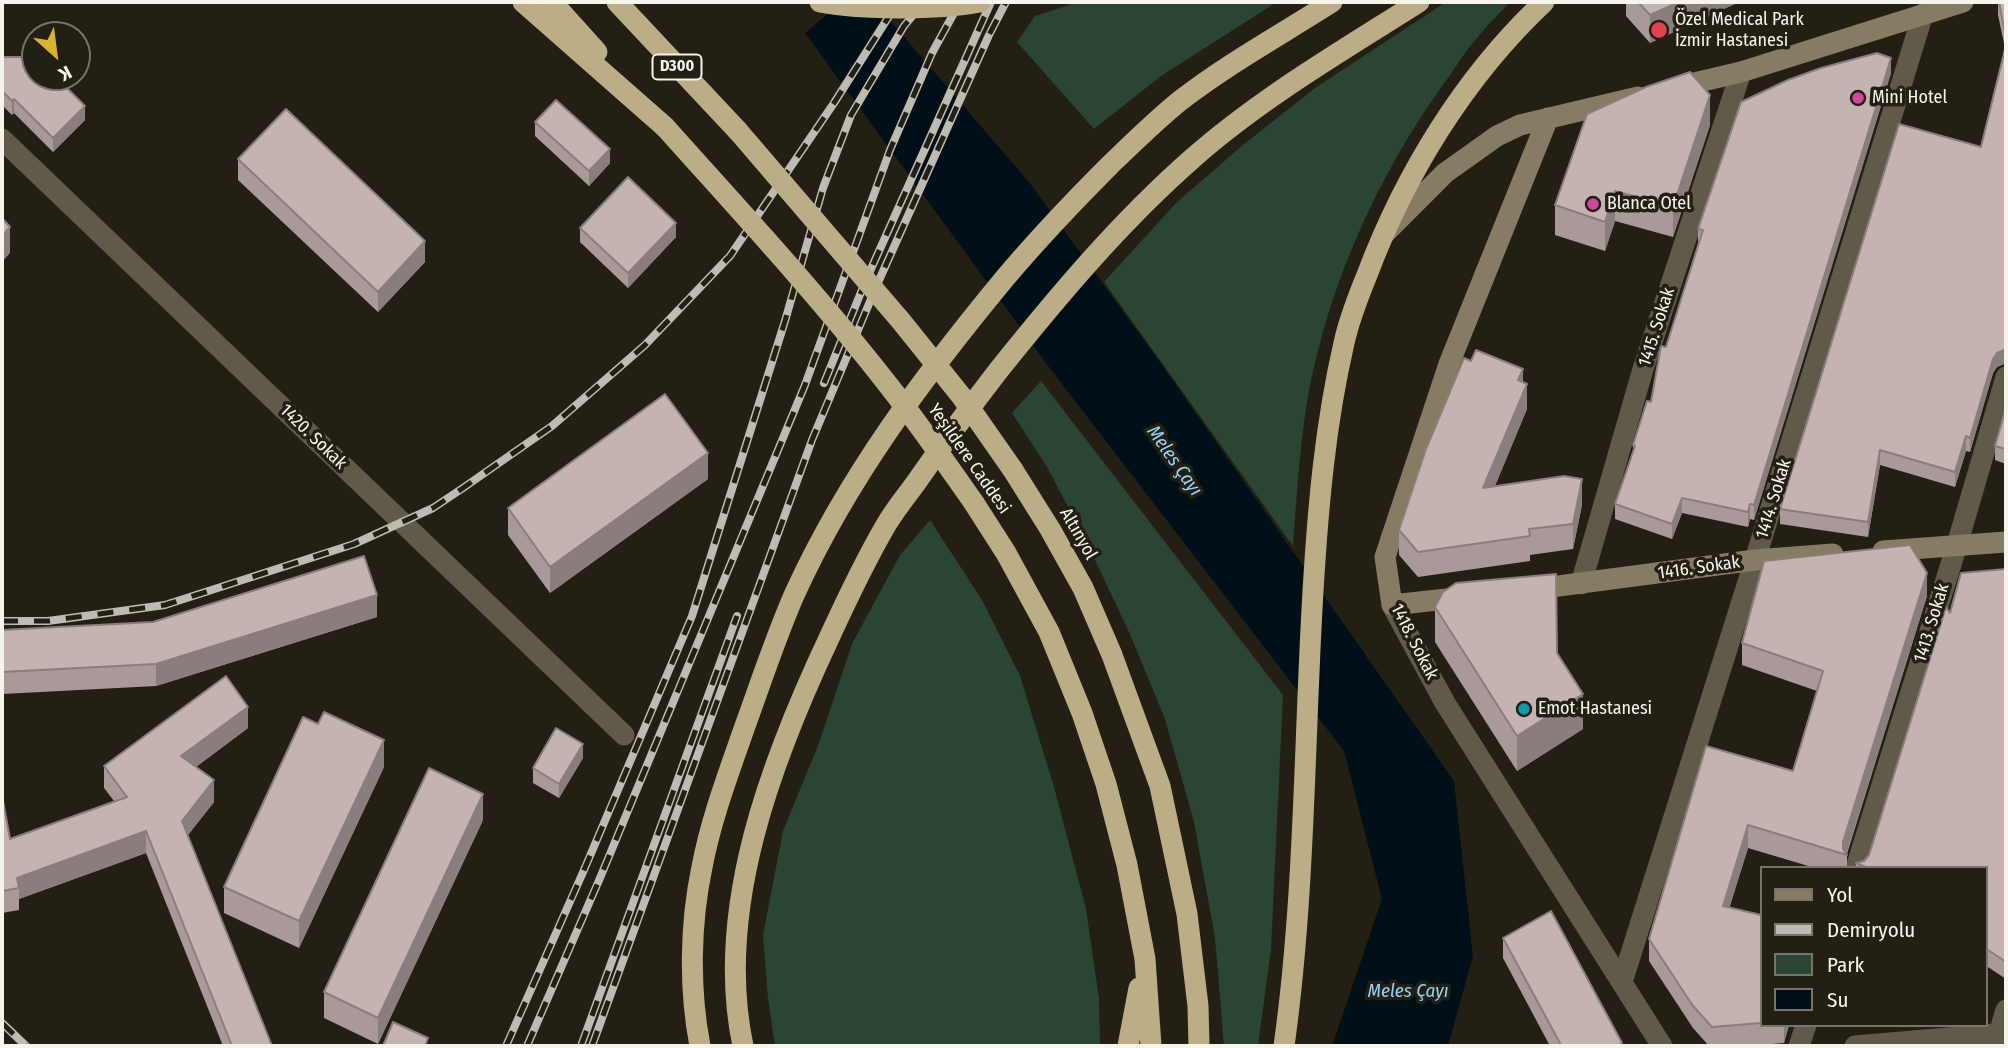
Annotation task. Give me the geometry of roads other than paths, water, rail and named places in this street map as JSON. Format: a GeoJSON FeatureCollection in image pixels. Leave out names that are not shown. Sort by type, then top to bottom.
{"type":"FeatureCollection","features":[{"type":"Feature","properties":{"kind":"highway"},"geometry":{"type":"LineString","coordinates":[[523,2],[665,127]]}},
{"type":"Feature","properties":{"kind":"highway","name":"Yeşildere Caddesi"},"geometry":{"type":"LineString","coordinates":[[552,2],[784,261],[865,356],[932,442],[1006,553],[1049,632],[1082,713],[1106,784],[1127,865],[1145,959],[1151,1046]]}},
{"type":"Feature","properties":{"kind":"highway","name":"Altınyol"},"geometry":{"type":"LineString","coordinates":[[617,2],[738,131],[901,321],[962,397],[1013,470],[1083,588],[1116,667],[1160,786],[1186,914],[1198,1006],[1199,1046]]}},
{"type":"Feature","properties":{"kind":"highway"},"geometry":{"type":"LineString","coordinates":[[820,2],[910,7],[981,2]]}},
{"type":"Feature","properties":{"kind":"highway"},"geometry":{"type":"LineString","coordinates":[[700,1046],[696,1024],[694,966],[695,913],[702,866],[720,798],[791,605],[841,505],[883,437],[928,375],[1042,235],[1147,129],[1180,101],[1216,75],[1332,2]]}},
{"type":"Feature","properties":{"kind":"highway"},"geometry":{"type":"LineString","coordinates":[[743,1046],[738,1022],[734,966],[739,912],[752,844],[775,767],[805,688],[887,523],[960,418],[1020,343],[1142,205],[1195,156],[1258,107],[1419,2]]}},
{"type":"Feature","properties":{"kind":"highway"},"geometry":{"type":"LineString","coordinates":[[1284,1046],[1294,970],[1322,465],[1344,341],[1381,237],[1413,176],[1465,91],[1526,19],[1544,2]]}},
{"type":"Feature","properties":{"kind":"highway"},"geometry":{"type":"LineString","coordinates":[[1128,1046],[1145,959]]}},
{"type":"Feature","properties":{"kind":"street"},"geometry":{"type":"LineString","coordinates":[[1381,237],[1445,173],[1497,136],[1520,125],[1741,72],[1963,2]]}},
{"type":"Feature","properties":{"kind":"street","name":"1414. Sokak"},"geometry":{"type":"LineString","coordinates":[[1622,982],[1923,14]]}},
{"type":"Feature","properties":{"kind":"street","name":"1415. Sokak"},"geometry":{"type":"LineString","coordinates":[[1581,584],[1643,369],[1741,72]]}},
{"type":"Feature","properties":{"kind":"street","name":"1418. Sokak"},"geometry":{"type":"LineString","coordinates":[[1548,118],[1450,364],[1384,557],[1392,605],[1446,703],[1662,1046]]}},
{"type":"Feature","properties":{"kind":"street","name":"1420. Sokak"},"geometry":{"type":"LineString","coordinates":[[2,139],[624,735]]}},
{"type":"Feature","properties":{"kind":"street","name":"1413. Sokak"},"geometry":{"type":"LineString","coordinates":[[1857,866],[1957,545],[2006,377]]}},
{"type":"Feature","properties":{"kind":"street","name":"1416. Sokak"},"geometry":{"type":"LineString","coordinates":[[1513,592],[1755,560],[2006,542]]}},
{"type":"Feature","properties":{"kind":"street"},"geometry":{"type":"LineString","coordinates":[[1392,605],[1486,595]]}},
{"type":"Feature","properties":{"kind":"street"},"geometry":{"type":"LineString","coordinates":[[1855,1046],[2000,1037],[2006,1010]]}},
{"type":"Feature","properties":{"kind":"street"},"geometry":{"type":"LineString","coordinates":[[1799,1046],[1805,1027]]}},
{"type":"Feature","properties":{"kind":"water","name":"Meles Çayı"},"geometry":{"type":"Polygon","coordinates":[[[842,2],[874,2],[1029,182],[1162,365],[1454,781],[1473,956],[1448,1046],[1332,1046],[1382,899],[1344,751],[1049,367],[805,33],[842,2]]]}},
{"type":"Feature","properties":{"kind":"railway"},"geometry":{"type":"LineString","coordinates":[[2,621],[48,621],[165,605],[354,544],[433,508],[463,488],[552,426],[645,345],[730,256],[834,103],[898,2]]}},
{"type":"Feature","properties":{"kind":"railway"},"geometry":{"type":"LineString","coordinates":[[506,1046],[692,616],[785,321],[823,188],[851,115],[904,26],[924,2]]}},
{"type":"Feature","properties":{"kind":"railway"},"geometry":{"type":"LineString","coordinates":[[527,1046],[600,878],[805,385],[890,150],[932,53],[960,2]]}},
{"type":"Feature","properties":{"kind":"railway"},"geometry":{"type":"LineString","coordinates":[[824,383],[866,280],[991,2]]}},
{"type":"Feature","properties":{"kind":"railway"},"geometry":{"type":"LineString","coordinates":[[592,1046],[812,440],[876,287],[1006,2]]}},
{"type":"Feature","properties":{"kind":"railway"},"geometry":{"type":"LineString","coordinates":[[581,1046],[737,616]]}},
{"type":"Feature","properties":{"kind":"railway"},"geometry":{"type":"LineString","coordinates":[[2,1023],[26,1046]]}},
{"type":"Feature","properties":{"kind":"place","name":"Özel Medical Park İzmir Hastanesi"},"geometry":{"type":"Point","coordinates":[1659,30]}},
{"type":"Feature","properties":{"kind":"place","name":"Mini Hotel"},"geometry":{"type":"Point","coordinates":[1858,98]}},
{"type":"Feature","properties":{"kind":"place","name":"Blanca Otel"},"geometry":{"type":"Point","coordinates":[1593,204]}},
{"type":"Feature","properties":{"kind":"place","name":"Emot Hastanesi"},"geometry":{"type":"Point","coordinates":[1524,709]}}]}
